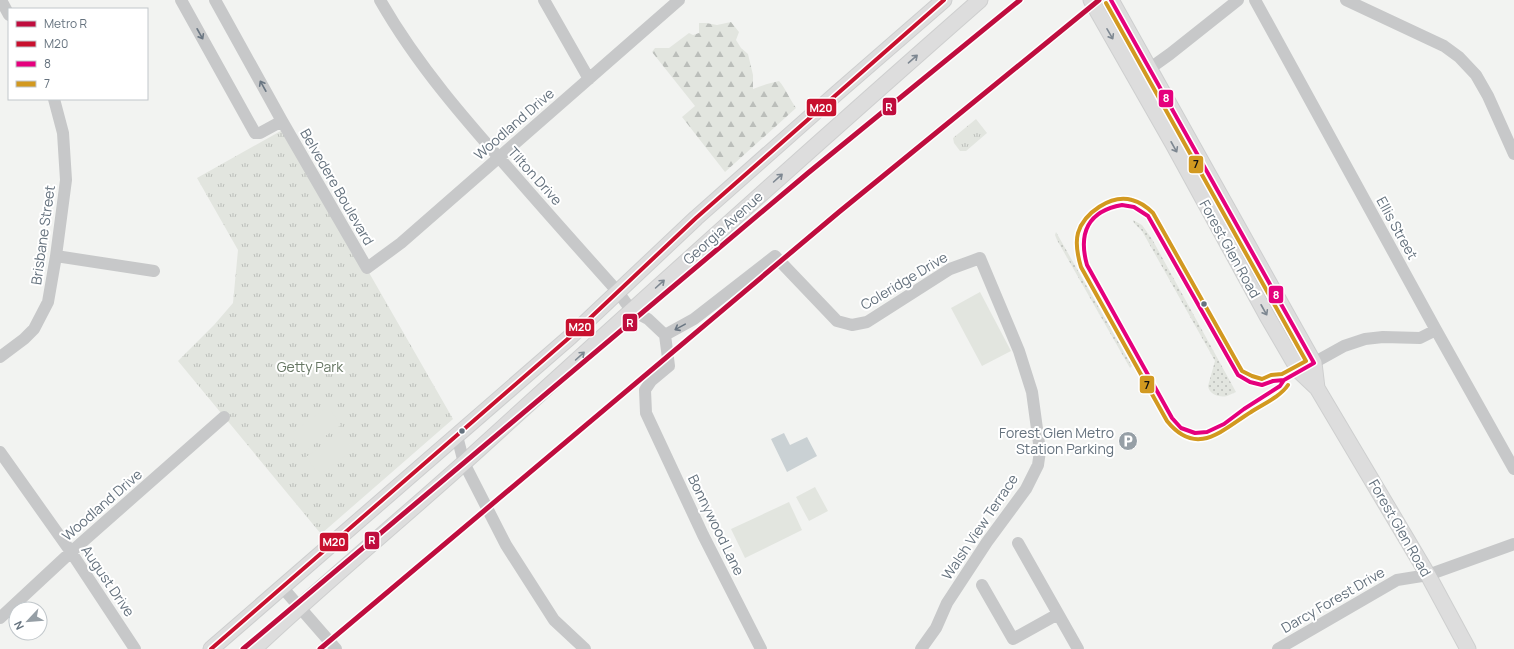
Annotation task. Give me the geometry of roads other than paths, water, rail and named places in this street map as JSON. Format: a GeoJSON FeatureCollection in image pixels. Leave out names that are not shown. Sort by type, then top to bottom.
{"type":"FeatureCollection","features":[{"type":"Feature","properties":{"kind":"main road","name":"Georgia Avenue"},"geometry":{"type":"LineString","coordinates":[[211,649],[570,338],[715,201],[944,0]]}},
{"type":"Feature","properties":{"kind":"main road","name":"Georgia Avenue"},"geometry":{"type":"LineString","coordinates":[[254,649],[298,607],[464,463],[631,310],[980,0]]}},
{"type":"Feature","properties":{"kind":"main road","name":"Forest Glen Road"},"geometry":{"type":"LineString","coordinates":[[1091,0],[1267,316],[1299,371],[1317,388],[1428,575],[1468,649]]}},
{"type":"Feature","properties":{"kind":"main road","name":"Forest Glen Road"},"geometry":{"type":"LineString","coordinates":[[1111,0],[1314,363],[1317,388]]}},
{"type":"Feature","properties":{"kind":"street"},"geometry":{"type":"LineString","coordinates":[[1,0],[8,13]]}},
{"type":"Feature","properties":{"kind":"street","name":"Belvedere Boulevard"},"geometry":{"type":"LineString","coordinates":[[181,0],[255,133],[260,133],[282,120]]}},
{"type":"Feature","properties":{"kind":"street","name":"Belvedere Boulevard"},"geometry":{"type":"LineString","coordinates":[[215,0],[367,268]]}},
{"type":"Feature","properties":{"kind":"street","name":"Tilton Drive"},"geometry":{"type":"LineString","coordinates":[[380,0],[392,21],[436,85],[618,292],[631,310]]}},
{"type":"Feature","properties":{"kind":"street"},"geometry":{"type":"LineString","coordinates":[[544,0],[589,79]]}},
{"type":"Feature","properties":{"kind":"street","name":"Woodland Drive"},"geometry":{"type":"LineString","coordinates":[[367,268],[401,243],[679,0]]}},
{"type":"Feature","properties":{"kind":"street"},"geometry":{"type":"LineString","coordinates":[[1149,69],[1238,0]]}},
{"type":"Feature","properties":{"kind":"street","name":"Ellis Street"},"geometry":{"type":"LineString","coordinates":[[1256,0],[1436,330],[1514,469]]}},
{"type":"Feature","properties":{"kind":"street"},"geometry":{"type":"LineString","coordinates":[[1346,0],[1444,46],[1460,57],[1476,75],[1488,96],[1514,154]]}},
{"type":"Feature","properties":{"kind":"street","name":"Brisbane Street"},"geometry":{"type":"LineString","coordinates":[[0,357],[24,339],[34,329],[48,302],[56,256],[66,180],[63,133],[54,100]]}},
{"type":"Feature","properties":{"kind":"street"},"geometry":{"type":"LineString","coordinates":[[56,256],[154,271]]}},
{"type":"Feature","properties":{"kind":"street","name":"Coleridge Drive"},"geometry":{"type":"LineString","coordinates":[[665,335],[694,319],[775,256],[837,321],[852,325],[867,322],[950,269],[980,258]]}},
{"type":"Feature","properties":{"kind":"street","name":"Walsh View Terrace"},"geometry":{"type":"LineString","coordinates":[[921,649],[936,628],[947,604],[987,542],[1026,489],[1038,465],[1040,451],[1032,392],[1019,351],[980,258]]}},
{"type":"Feature","properties":{"kind":"street"},"geometry":{"type":"LineString","coordinates":[[631,310],[648,319],[665,335]]}},
{"type":"Feature","properties":{"kind":"street"},"geometry":{"type":"LineString","coordinates":[[1299,371],[1344,346],[1365,339],[1383,337],[1420,338],[1436,330]]}},
{"type":"Feature","properties":{"kind":"street","name":"Bonnywood Lane"},"geometry":{"type":"LineString","coordinates":[[665,335],[669,366],[651,381],[645,390],[646,413],[704,535],[761,649]]}},
{"type":"Feature","properties":{"kind":"street","name":"Woodland Drive"},"geometry":{"type":"LineString","coordinates":[[0,618],[71,552],[224,417]]}},
{"type":"Feature","properties":{"kind":"street"},"geometry":{"type":"LineString","coordinates":[[457,436],[464,463],[506,545],[554,620],[585,649]]}},
{"type":"Feature","properties":{"kind":"street","name":"August Drive"},"geometry":{"type":"LineString","coordinates":[[0,452],[71,552],[135,649]]}},
{"type":"Feature","properties":{"kind":"street"},"geometry":{"type":"LineString","coordinates":[[1018,543],[1078,649]]}},
{"type":"Feature","properties":{"kind":"street","name":"Darcy Forest Drive"},"geometry":{"type":"LineString","coordinates":[[1278,649],[1396,580],[1428,575],[1514,544]]}},
{"type":"Feature","properties":{"kind":"street"},"geometry":{"type":"LineString","coordinates":[[982,585],[1013,639],[1058,614]]}},
{"type":"Feature","properties":{"kind":"street"},"geometry":{"type":"LineString","coordinates":[[282,587],[336,649]]}},
{"type":"Feature","properties":{"kind":"metro line","name":"R"},"geometry":{"type":"LineString","coordinates":[[243,649],[808,173],[1020,0]]}},
{"type":"Feature","properties":{"kind":"metro line","name":"R"},"geometry":{"type":"LineString","coordinates":[[320,649],[839,212],[1099,0]]}},
{"type":"Feature","properties":{"kind":"place","name":"Forest Glen Metro Station Parking"},"geometry":{"type":"Point","coordinates":[1128,441]}},
{"type":"Feature","properties":{"kind":"park label","name":"Getty Park"},"geometry":{"type":"Point","coordinates":[310,367]}}]}
